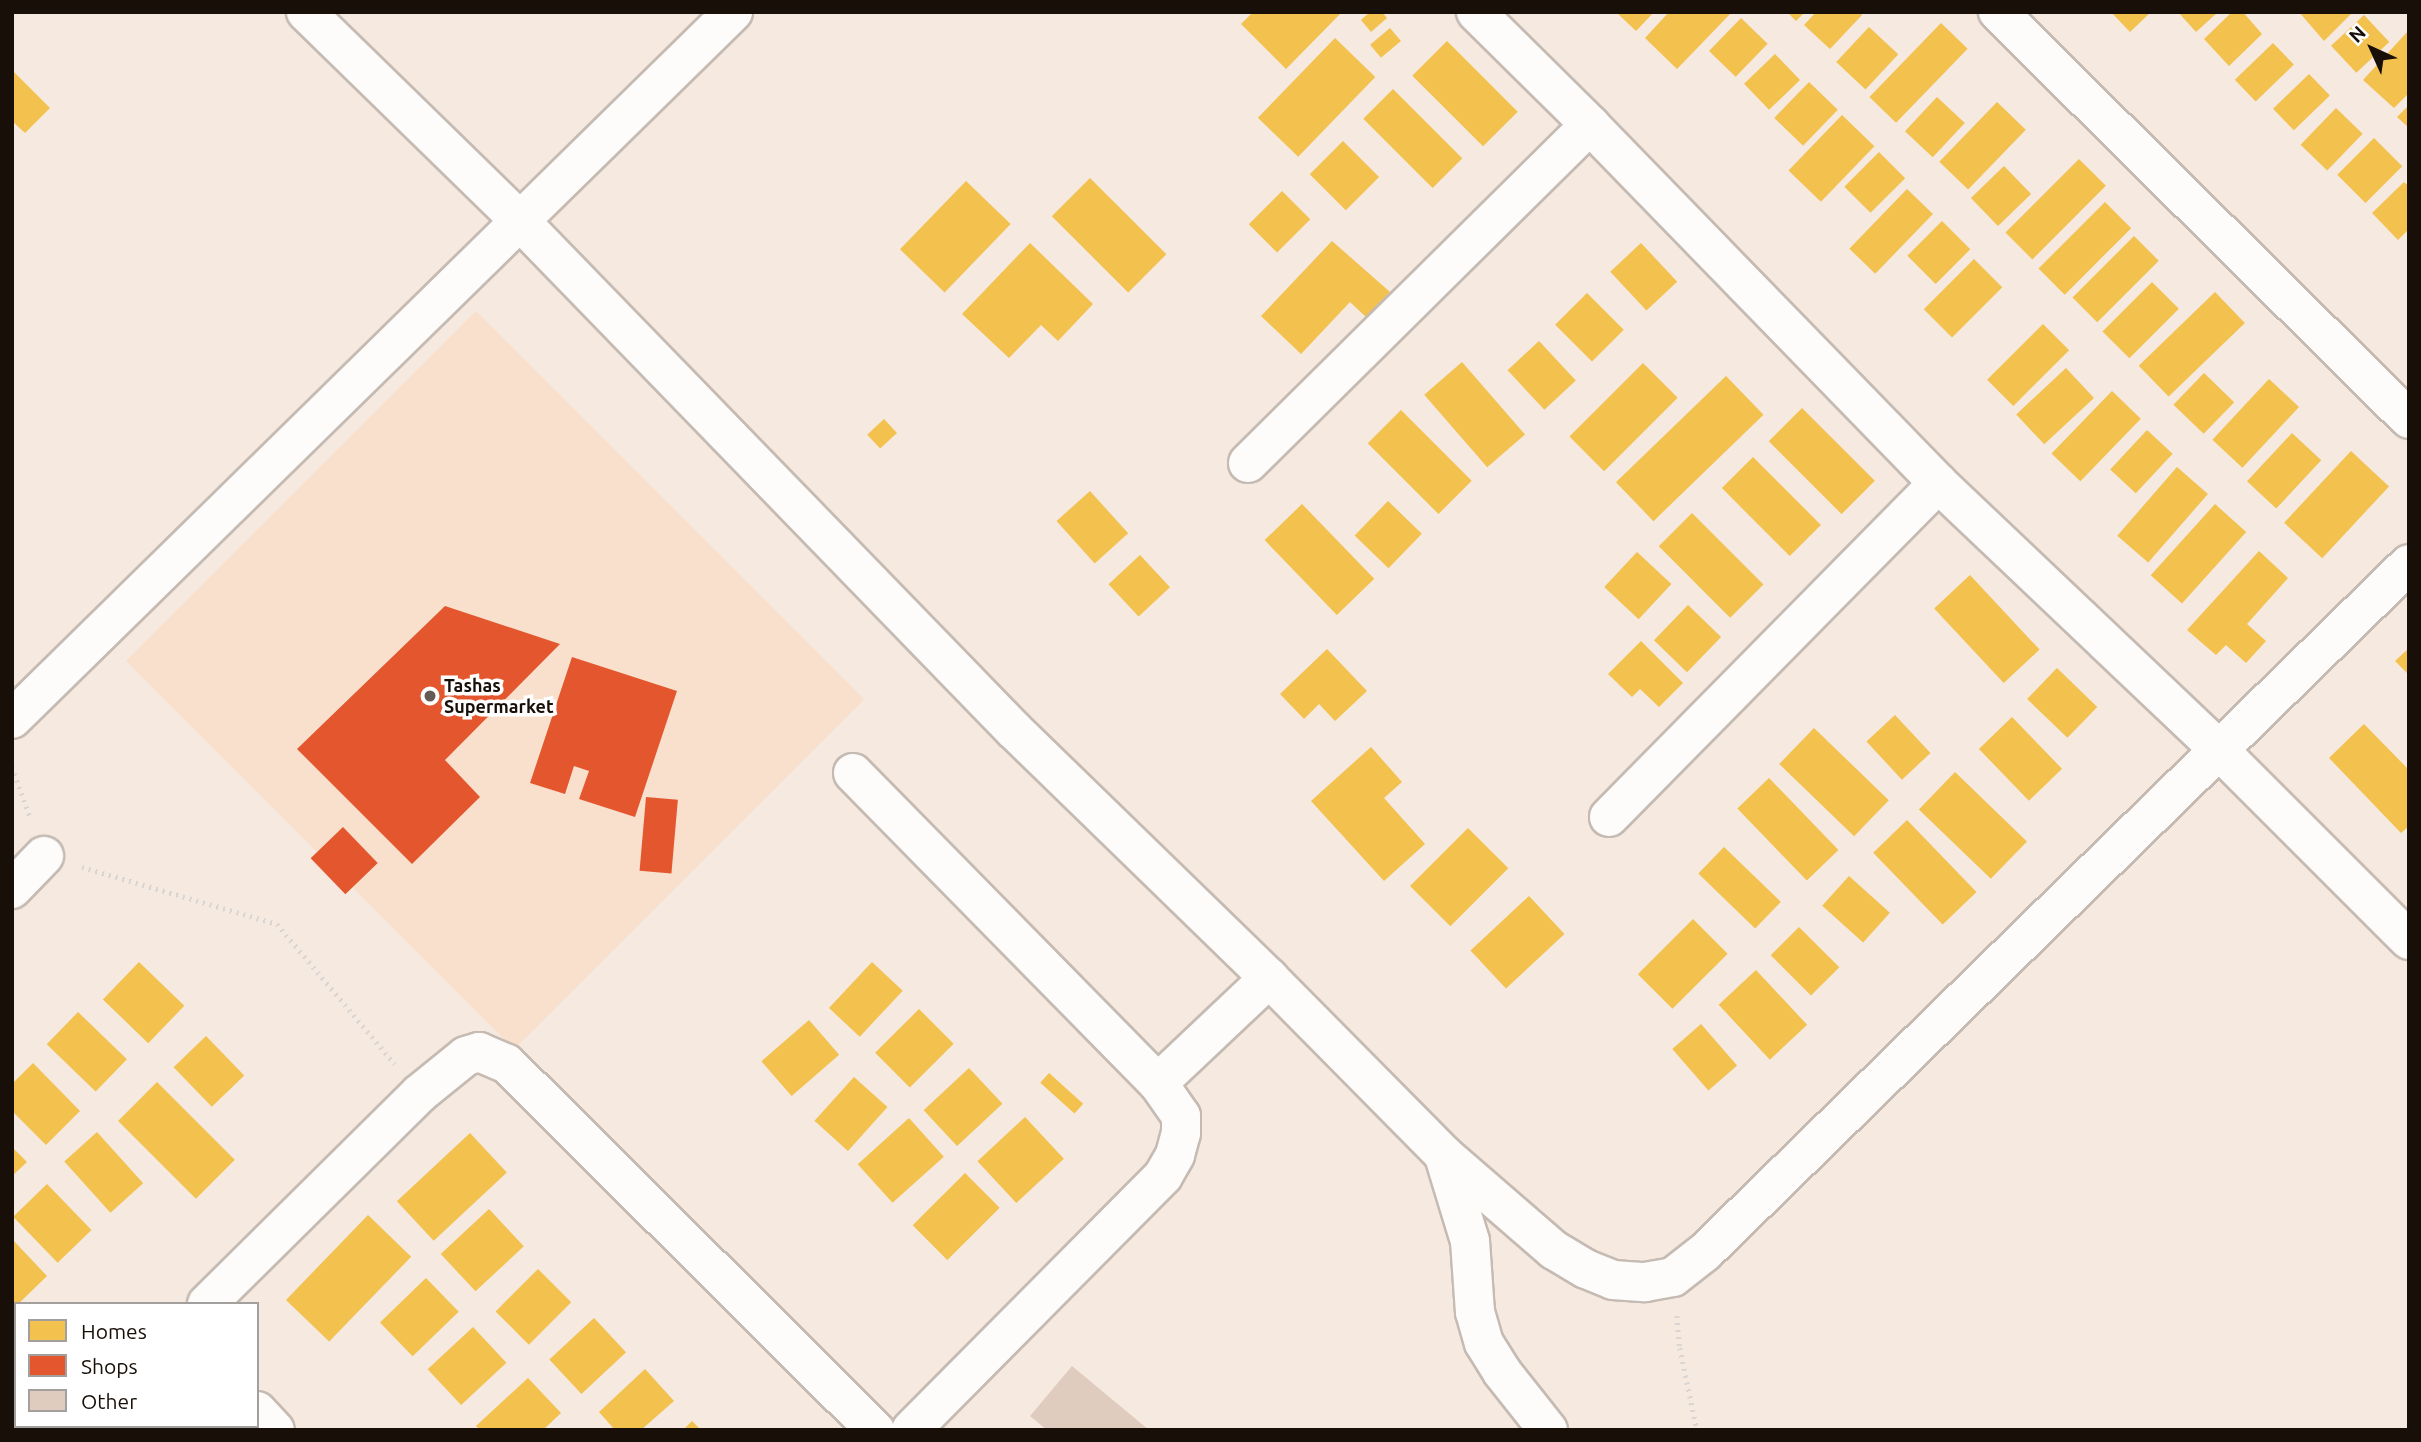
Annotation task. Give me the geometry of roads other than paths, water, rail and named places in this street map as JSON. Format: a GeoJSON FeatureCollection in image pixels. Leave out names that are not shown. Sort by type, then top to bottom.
{"type":"FeatureCollection","features":[{"type":"Feature","properties":{"kind":"street"},"geometry":{"type":"LineString","coordinates":[[306,12],[519,220],[1014,730],[1269,978],[1443,1154],[1554,1251],[1586,1269],[1623,1281],[1645,1282],[1673,1277],[1705,1252],[2409,564]]}},
{"type":"Feature","properties":{"kind":"street"},"geometry":{"type":"LineString","coordinates":[[12,719],[733,12]]}},
{"type":"Feature","properties":{"kind":"street"},"geometry":{"type":"LineString","coordinates":[[1476,12],[1590,125],[1938,483],[2218,749],[2409,940]]}},
{"type":"Feature","properties":{"kind":"street"},"geometry":{"type":"LineString","coordinates":[[1998,12],[2409,419]]}},
{"type":"Feature","properties":{"kind":"street"},"geometry":{"type":"LineString","coordinates":[[1248,463],[1590,125]]}},
{"type":"Feature","properties":{"kind":"street"},"geometry":{"type":"LineString","coordinates":[[1609,817],[1938,483]]}},
{"type":"Feature","properties":{"kind":"street"},"geometry":{"type":"LineString","coordinates":[[853,774],[1158,1083],[1181,1116],[1181,1133],[1175,1155],[1163,1176],[911,1430]]}},
{"type":"Feature","properties":{"kind":"street"},"geometry":{"type":"LineString","coordinates":[[12,889],[44,856]]}},
{"type":"Feature","properties":{"kind":"street"},"geometry":{"type":"LineString","coordinates":[[1158,1083],[1269,978]]}},
{"type":"Feature","properties":{"kind":"street"},"geometry":{"type":"LineString","coordinates":[[209,1302],[419,1094],[466,1056],[479,1052],[508,1064],[875,1430]]}},
{"type":"Feature","properties":{"kind":"street"},"geometry":{"type":"LineString","coordinates":[[1443,1154],[1471,1241],[1475,1312],[1484,1343],[1548,1430]]}},
{"type":"Feature","properties":{"kind":"street"},"geometry":{"type":"LineString","coordinates":[[259,1413],[275,1430]]}},
{"type":"Feature","properties":{"kind":"place","name":"Tashas Supermarket"},"geometry":{"type":"Point","coordinates":[430,696]}}]}
